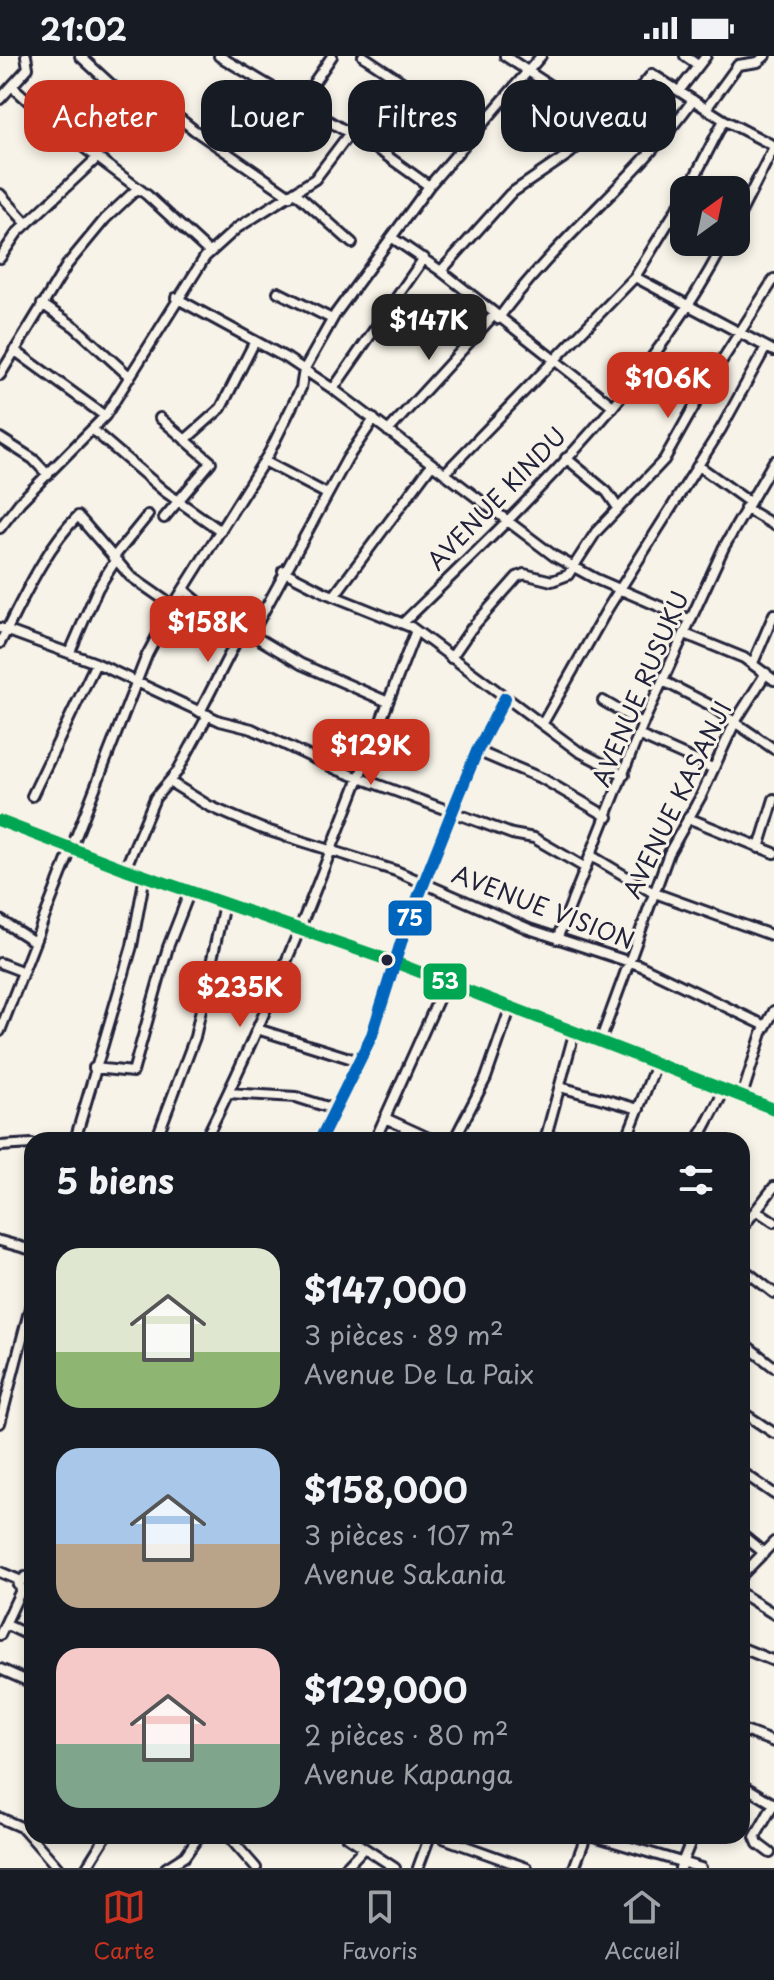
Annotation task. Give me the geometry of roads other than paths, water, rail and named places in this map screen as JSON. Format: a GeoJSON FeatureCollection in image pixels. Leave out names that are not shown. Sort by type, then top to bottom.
{"type":"FeatureCollection","features":[{"type":"Feature","properties":{"kind":"street"},"geometry":{"type":"LineString","coordinates":[[0,99],[28,68],[26,56]]}},
{"type":"Feature","properties":{"kind":"street"},"geometry":{"type":"LineString","coordinates":[[80,56],[130,102],[136,104],[149,94],[194,130],[293,194],[352,243]]}},
{"type":"Feature","properties":{"kind":"street"},"geometry":{"type":"LineString","coordinates":[[219,56],[260,80]]}},
{"type":"Feature","properties":{"kind":"street"},"geometry":{"type":"LineString","coordinates":[[316,80],[332,56]]}},
{"type":"Feature","properties":{"kind":"street"},"geometry":{"type":"LineString","coordinates":[[363,56],[399,80]]}},
{"type":"Feature","properties":{"kind":"street"},"geometry":{"type":"LineString","coordinates":[[505,56],[541,80]]}},
{"type":"Feature","properties":{"kind":"street"},"geometry":{"type":"LineString","coordinates":[[485,124],[531,72],[541,56]]}},
{"type":"Feature","properties":{"kind":"street"},"geometry":{"type":"LineString","coordinates":[[685,56],[698,65]]}},
{"type":"Feature","properties":{"kind":"street"},"geometry":{"type":"LineString","coordinates":[[679,91],[706,56]]}},
{"type":"Feature","properties":{"kind":"street"},"geometry":{"type":"LineString","coordinates":[[706,109],[738,65],[758,62],[765,56]]}},
{"type":"Feature","properties":{"kind":"street"},"geometry":{"type":"LineString","coordinates":[[647,80],[656,75],[663,80]]}},
{"type":"Feature","properties":{"kind":"street"},"geometry":{"type":"LineString","coordinates":[[13,87],[39,112],[138,188],[209,252]]}},
{"type":"Feature","properties":{"kind":"street"},"geometry":{"type":"LineString","coordinates":[[676,89],[774,147],[750,194]]}},
{"type":"Feature","properties":{"kind":"street"},"geometry":{"type":"LineString","coordinates":[[388,431],[496,317],[534,270],[604,204],[693,100]]}},
{"type":"Feature","properties":{"kind":"street"},"geometry":{"type":"LineString","coordinates":[[695,176],[724,120]]}},
{"type":"Feature","properties":{"kind":"street"},"geometry":{"type":"LineString","coordinates":[[0,528],[105,416],[176,298],[209,252],[237,228],[293,194],[324,170],[348,135]]}},
{"type":"Feature","properties":{"kind":"street"},"geometry":{"type":"LineString","coordinates":[[377,152],[429,186]]}},
{"type":"Feature","properties":{"kind":"street"},"geometry":{"type":"LineString","coordinates":[[0,1031],[137,680],[173,606],[264,461],[301,388],[304,370],[332,319],[394,239],[429,186],[460,152]]}},
{"type":"Feature","properties":{"kind":"street"},"geometry":{"type":"LineString","coordinates":[[441,271],[510,194],[570,152]]}},
{"type":"Feature","properties":{"kind":"street"},"geometry":{"type":"LineString","coordinates":[[0,258],[27,224],[97,158]]}},
{"type":"Feature","properties":{"kind":"street"},"geometry":{"type":"LineString","coordinates":[[0,375],[42,304],[81,247],[138,188]]}},
{"type":"Feature","properties":{"kind":"street"},"geometry":{"type":"LineString","coordinates":[[0,194],[27,224]]}},
{"type":"Feature","properties":{"kind":"street"},"geometry":{"type":"LineString","coordinates":[[445,473],[635,277],[670,220]]}},
{"type":"Feature","properties":{"kind":"street"},"geometry":{"type":"LineString","coordinates":[[394,239],[424,258],[613,406]]}},
{"type":"Feature","properties":{"kind":"street","name":"AVENUE KINDU"},"geometry":{"type":"LineString","coordinates":[[403,623],[613,406],[687,306],[717,256]]}},
{"type":"Feature","properties":{"kind":"street"},"geometry":{"type":"LineString","coordinates":[[333,389],[424,258]]}},
{"type":"Feature","properties":{"kind":"street"},"geometry":{"type":"LineString","coordinates":[[543,723],[620,590],[770,349],[635,277]]}},
{"type":"Feature","properties":{"kind":"street"},"geometry":{"type":"LineString","coordinates":[[451,658],[471,629],[517,577],[524,574],[560,581],[596,532],[664,460],[774,279]]}},
{"type":"Feature","properties":{"kind":"street"},"geometry":{"type":"LineString","coordinates":[[278,292],[332,319]]}},
{"type":"Feature","properties":{"kind":"street"},"geometry":{"type":"LineString","coordinates":[[176,298],[255,341],[333,389],[571,567],[691,620]]}},
{"type":"Feature","properties":{"kind":"street"},"geometry":{"type":"LineString","coordinates":[[42,304],[75,327],[129,376]]}},
{"type":"Feature","properties":{"kind":"street"},"geometry":{"type":"LineString","coordinates":[[185,440],[221,408],[255,341]]}},
{"type":"Feature","properties":{"kind":"street"},"geometry":{"type":"LineString","coordinates":[[14,350],[105,416]]}},
{"type":"Feature","properties":{"kind":"street"},"geometry":{"type":"LineString","coordinates":[[160,418],[211,462],[164,518]]}},
{"type":"Feature","properties":{"kind":"street"},"geometry":{"type":"LineString","coordinates":[[252,633],[283,571],[374,419]]}},
{"type":"Feature","properties":{"kind":"street"},"geometry":{"type":"LineString","coordinates":[[93,430],[177,501],[221,531]]}},
{"type":"Feature","properties":{"kind":"street"},"geometry":{"type":"LineString","coordinates":[[0,438],[33,459],[48,475]]}},
{"type":"Feature","properties":{"kind":"street"},"geometry":{"type":"LineString","coordinates":[[566,458],[607,492],[618,508]]}},
{"type":"Feature","properties":{"kind":"street"},"geometry":{"type":"LineString","coordinates":[[264,461],[327,494]]}},
{"type":"Feature","properties":{"kind":"street","name":"AVENUE RUSUKU"},"geometry":{"type":"LineString","coordinates":[[557,939],[638,735],[747,505],[774,461]]}},
{"type":"Feature","properties":{"kind":"street"},"geometry":{"type":"LineString","coordinates":[[334,596],[432,464]]}},
{"type":"Feature","properties":{"kind":"street"},"geometry":{"type":"LineString","coordinates":[[699,466],[774,525]]}},
{"type":"Feature","properties":{"kind":"street"},"geometry":{"type":"LineString","coordinates":[[70,652],[98,588],[114,560],[148,515]]}},
{"type":"Feature","properties":{"kind":"street"},"geometry":{"type":"LineString","coordinates":[[0,643],[3,630],[28,586],[57,539],[77,517],[114,560],[173,606]]}},
{"type":"Feature","properties":{"kind":"street"},"geometry":{"type":"LineString","coordinates":[[283,571],[334,596],[403,623],[586,757],[624,775]]}},
{"type":"Feature","properties":{"kind":"street"},"geometry":{"type":"LineString","coordinates":[[184,590],[301,664],[388,702]]}},
{"type":"Feature","properties":{"kind":"street"},"geometry":{"type":"LineString","coordinates":[[753,663],[774,614]]}},
{"type":"Feature","properties":{"kind":"street"},"geometry":{"type":"LineString","coordinates":[[125,869],[149,810],[170,782],[243,628]]}},
{"type":"Feature","properties":{"kind":"street"},"geometry":{"type":"LineString","coordinates":[[3,630],[70,652],[137,680],[204,714],[252,729],[308,758],[512,834],[534,838],[584,867]]}},
{"type":"Feature","properties":{"kind":"street"},"geometry":{"type":"LineString","coordinates":[[209,1132],[299,930],[415,633]]}},
{"type":"Feature","properties":{"kind":"street"},"geometry":{"type":"LineString","coordinates":[[685,634],[753,663],[774,680]]}},
{"type":"Feature","properties":{"kind":"street"},"geometry":{"type":"LineString","coordinates":[[32,796],[55,755],[96,663]]}},
{"type":"Feature","properties":{"kind":"street","name":"AVENUE KASANJI"},"geometry":{"type":"LineString","coordinates":[[601,1039],[652,892],[735,722],[766,673]]}},
{"type":"Feature","properties":{"kind":"street"},"geometry":{"type":"LineString","coordinates":[[663,681],[696,697],[774,749]]}},
{"type":"Feature","properties":{"kind":"street"},"geometry":{"type":"LineString","coordinates":[[324,1132],[375,1027],[394,962],[452,812],[477,751],[505,698]]}},
{"type":"Feature","properties":{"kind":"street"},"geometry":{"type":"LineString","coordinates":[[603,701],[643,724]]}},
{"type":"Feature","properties":{"kind":"street"},"geometry":{"type":"LineString","coordinates":[[638,735],[712,768]]}},
{"type":"Feature","properties":{"kind":"street"},"geometry":{"type":"LineString","coordinates":[[477,751],[543,779],[608,817]]}},
{"type":"Feature","properties":{"kind":"street","name":"AVENUE VISION"},"geometry":{"type":"LineString","coordinates":[[170,782],[209,806],[260,828],[425,884],[557,939],[628,961],[766,1026]]}},
{"type":"Feature","properties":{"kind":"street"},"geometry":{"type":"LineString","coordinates":[[759,848],[774,799]]}},
{"type":"Feature","properties":{"kind":"street"},"geometry":{"type":"LineString","coordinates":[[688,818],[774,853]]}},
{"type":"Feature","properties":{"kind":"street"},"geometry":{"type":"LineString","coordinates":[[0,821],[125,869],[394,962],[601,1039],[774,1109]]}},
{"type":"Feature","properties":{"kind":"street"},"geometry":{"type":"LineString","coordinates":[[590,855],[652,892],[774,936]]}},
{"type":"Feature","properties":{"kind":"street"},"geometry":{"type":"LineString","coordinates":[[77,1132],[132,946],[145,875]]}},
{"type":"Feature","properties":{"kind":"street"},"geometry":{"type":"LineString","coordinates":[[94,1068],[133,1072],[168,947],[190,891]]}},
{"type":"Feature","properties":{"kind":"street"},"geometry":{"type":"LineString","coordinates":[[159,1132],[195,1037],[224,904]]}},
{"type":"Feature","properties":{"kind":"street"},"geometry":{"type":"LineString","coordinates":[[0,920],[33,941]]}},
{"type":"Feature","properties":{"kind":"street"},"geometry":{"type":"LineString","coordinates":[[0,963],[21,971]]}},
{"type":"Feature","properties":{"kind":"street"},"geometry":{"type":"LineString","coordinates":[[379,1132],[446,982]]}},
{"type":"Feature","properties":{"kind":"street"},"geometry":{"type":"LineString","coordinates":[[205,986],[270,996]]}},
{"type":"Feature","properties":{"kind":"street"},"geometry":{"type":"LineString","coordinates":[[458,1132],[486,1078],[511,1006]]}},
{"type":"Feature","properties":{"kind":"street"},"geometry":{"type":"LineString","coordinates":[[742,1096],[774,1011]]}},
{"type":"Feature","properties":{"kind":"street"},"geometry":{"type":"LineString","coordinates":[[257,1029],[359,1061]]}},
{"type":"Feature","properties":{"kind":"street"},"geometry":{"type":"LineString","coordinates":[[548,1132],[575,1030]]}},
{"type":"Feature","properties":{"kind":"street"},"geometry":{"type":"LineString","coordinates":[[629,1132],[657,1062]]}},
{"type":"Feature","properties":{"kind":"street"},"geometry":{"type":"LineString","coordinates":[[560,1087],[639,1109]]}},
{"type":"Feature","properties":{"kind":"street"},"geometry":{"type":"LineString","coordinates":[[702,1132],[725,1089]]}},
{"type":"Feature","properties":{"kind":"street"},"geometry":{"type":"LineString","coordinates":[[228,1093],[296,1097],[334,1109]]}},
{"type":"Feature","properties":{"kind":"street"},"geometry":{"type":"LineString","coordinates":[[385,1118],[416,1132]]}},
{"type":"Feature","properties":{"kind":"street"},"geometry":{"type":"LineString","coordinates":[[0,1146],[24,1144]]}},
{"type":"Feature","properties":{"kind":"street"},"geometry":{"type":"LineString","coordinates":[[750,1218],[774,1187]]}},
{"type":"Feature","properties":{"kind":"street"},"geometry":{"type":"LineString","coordinates":[[756,1210],[774,1222]]}},
{"type":"Feature","properties":{"kind":"street"},"geometry":{"type":"LineString","coordinates":[[0,1241],[24,1248]]}},
{"type":"Feature","properties":{"kind":"street"},"geometry":{"type":"LineString","coordinates":[[750,1274],[774,1293]]}},
{"type":"Feature","properties":{"kind":"street"},"geometry":{"type":"LineString","coordinates":[[0,1423],[24,1331]]}},
{"type":"Feature","properties":{"kind":"street"},"geometry":{"type":"LineString","coordinates":[[750,1348],[774,1367]]}},
{"type":"Feature","properties":{"kind":"street"},"geometry":{"type":"LineString","coordinates":[[750,1417],[774,1433]]}},
{"type":"Feature","properties":{"kind":"street"},"geometry":{"type":"LineString","coordinates":[[750,1478],[774,1494]]}},
{"type":"Feature","properties":{"kind":"street"},"geometry":{"type":"LineString","coordinates":[[750,1542],[764,1553]]}},
{"type":"Feature","properties":{"kind":"street"},"geometry":{"type":"LineString","coordinates":[[750,1567],[774,1542]]}},
{"type":"Feature","properties":{"kind":"street"},"geometry":{"type":"LineString","coordinates":[[0,1572],[24,1579]]}},
{"type":"Feature","properties":{"kind":"street"},"geometry":{"type":"LineString","coordinates":[[0,1635],[21,1590],[24,1590]]}},
{"type":"Feature","properties":{"kind":"street"},"geometry":{"type":"LineString","coordinates":[[750,1599],[774,1614]]}},
{"type":"Feature","properties":{"kind":"street"},"geometry":{"type":"LineString","coordinates":[[5,1624],[24,1633]]}},
{"type":"Feature","properties":{"kind":"street"},"geometry":{"type":"LineString","coordinates":[[750,1651],[774,1661]]}},
{"type":"Feature","properties":{"kind":"street"},"geometry":{"type":"LineString","coordinates":[[0,1669],[24,1680]]}},
{"type":"Feature","properties":{"kind":"street"},"geometry":{"type":"LineString","coordinates":[[750,1733],[774,1742]]}},
{"type":"Feature","properties":{"kind":"street"},"geometry":{"type":"LineString","coordinates":[[750,1790],[774,1804],[755,1840],[770,1853]]}},
{"type":"Feature","properties":{"kind":"street"},"geometry":{"type":"LineString","coordinates":[[0,1818],[24,1829]]}},
{"type":"Feature","properties":{"kind":"street"},"geometry":{"type":"LineString","coordinates":[[37,1844],[58,1868]]}},
{"type":"Feature","properties":{"kind":"street"},"geometry":{"type":"LineString","coordinates":[[86,1868],[101,1844]]}},
{"type":"Feature","properties":{"kind":"street"},"geometry":{"type":"LineString","coordinates":[[166,1868],[185,1856],[193,1844]]}},
{"type":"Feature","properties":{"kind":"street"},"geometry":{"type":"LineString","coordinates":[[235,1844],[256,1868]]}},
{"type":"Feature","properties":{"kind":"street"},"geometry":{"type":"LineString","coordinates":[[358,1844],[395,1868]]}},
{"type":"Feature","properties":{"kind":"street"},"geometry":{"type":"LineString","coordinates":[[418,1868],[425,1844]]}},
{"type":"Feature","properties":{"kind":"street"},"geometry":{"type":"LineString","coordinates":[[462,1844],[527,1868]]}},
{"type":"Feature","properties":{"kind":"street"},"geometry":{"type":"LineString","coordinates":[[574,1868],[583,1844]]}},
{"type":"Feature","properties":{"kind":"street"},"geometry":{"type":"LineString","coordinates":[[618,1844],[680,1865],[701,1868]]}},
{"type":"Feature","properties":{"kind":"street"},"geometry":{"type":"LineString","coordinates":[[680,1865],[689,1844]]}},
{"type":"Feature","properties":{"kind":"street"},"geometry":{"type":"LineString","coordinates":[[345,1868],[364,1848]]}}]}
